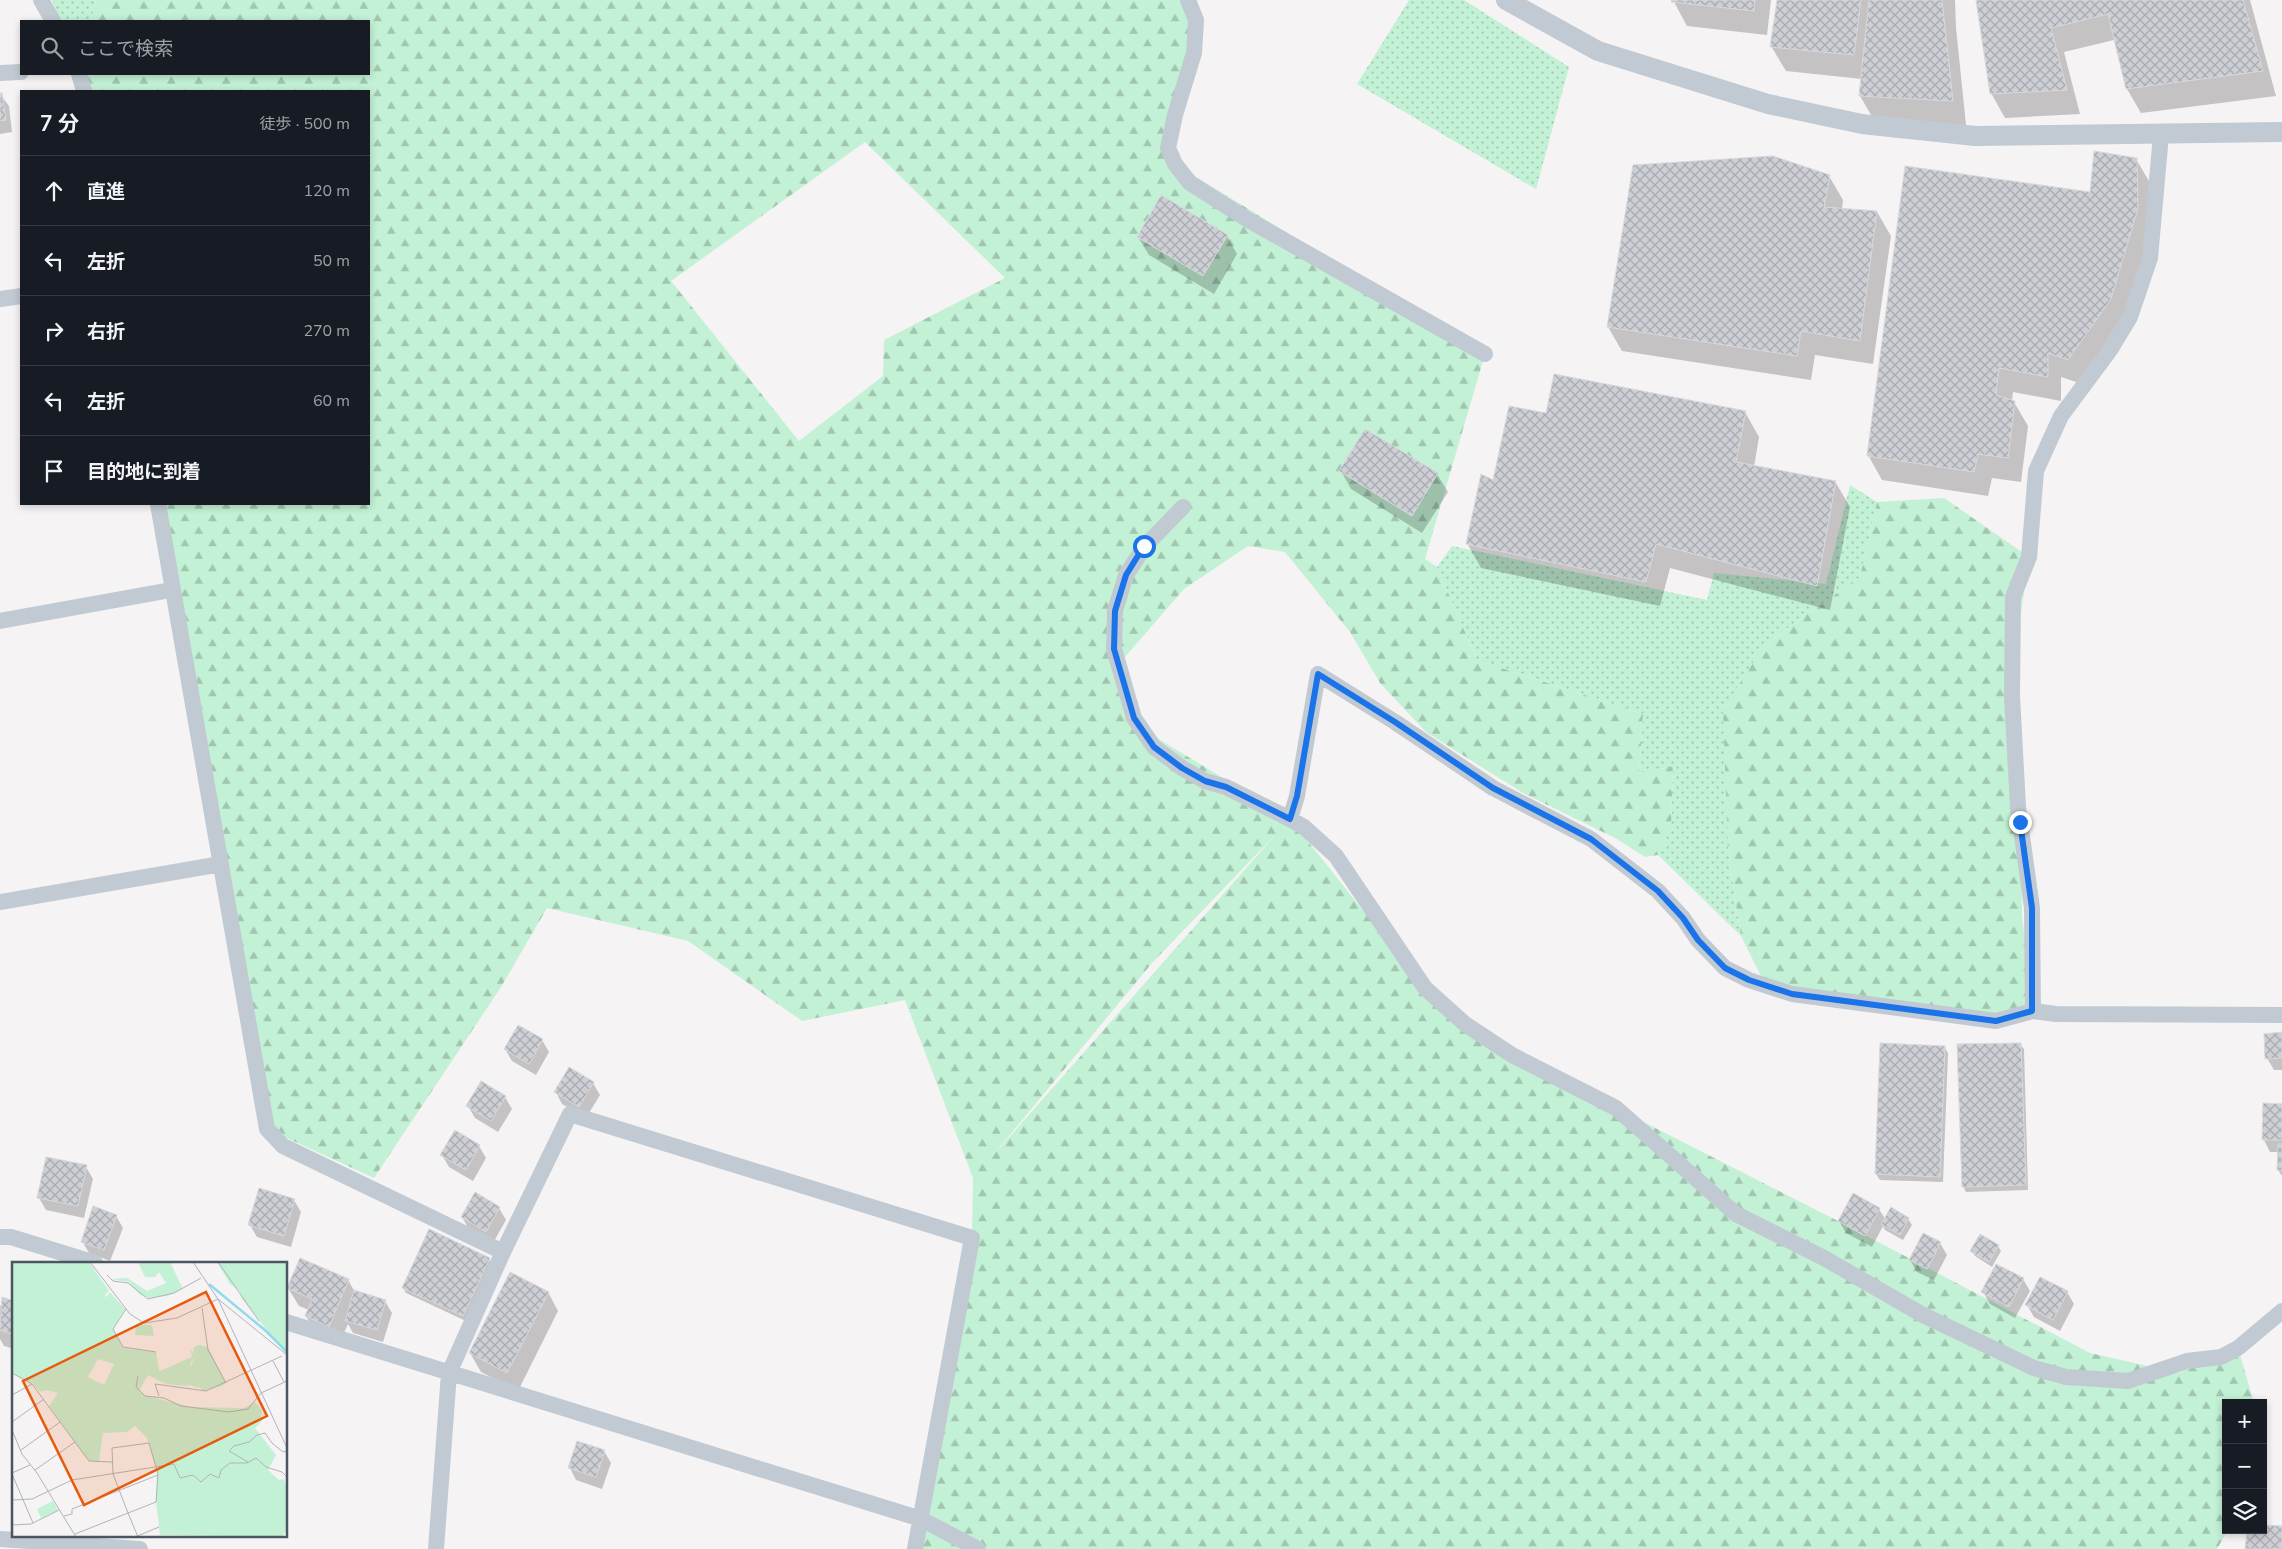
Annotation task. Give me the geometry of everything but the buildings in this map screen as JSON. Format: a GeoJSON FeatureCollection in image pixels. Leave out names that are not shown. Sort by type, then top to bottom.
{"type":"FeatureCollection","features":[{"type":"Feature","properties":{"kind":"street"},"geometry":{"type":"LineString","coordinates":[[41,0],[53,20]]}},
{"type":"Feature","properties":{"kind":"street"},"geometry":{"type":"LineString","coordinates":[[1188,0],[1196,20],[1194,53],[1175,115],[1168,148],[1175,164],[1190,183],[1245,218],[1485,354]]}},
{"type":"Feature","properties":{"kind":"street"},"geometry":{"type":"LineString","coordinates":[[1506,0],[1598,51],[1768,104],[1862,124],[1975,136],[2282,132]]}},
{"type":"Feature","properties":{"kind":"street"},"geometry":{"type":"LineString","coordinates":[[0,73],[20,72]]}},
{"type":"Feature","properties":{"kind":"street"},"geometry":{"type":"LineString","coordinates":[[79,75],[84,90]]}},
{"type":"Feature","properties":{"kind":"street"},"geometry":{"type":"LineString","coordinates":[[2032,1011],[2032,908],[2018,807],[2012,696],[2012,597],[2029,557],[2036,471],[2061,416],[2110,350],[2130,317],[2150,258],[2161,135]]}},
{"type":"Feature","properties":{"kind":"street"},"geometry":{"type":"LineString","coordinates":[[0,299],[20,296]]}},
{"type":"Feature","properties":{"kind":"street"},"geometry":{"type":"LineString","coordinates":[[158,505],[171,590],[267,1129],[283,1146],[503,1252]]}},
{"type":"Feature","properties":{"kind":"street"},"geometry":{"type":"LineString","coordinates":[[1183,506],[1144,546],[1126,575],[1115,611],[1114,649],[1134,718],[1154,747],[1182,768],[1205,781],[1226,787],[1290,819],[1304,827],[1336,856],[1425,988],[1465,1024],[1512,1055],[1616,1108],[1736,1214],[1824,1258],[1923,1316],[2034,1368],[2066,1377],[2128,1381],[2187,1361],[2221,1357],[2238,1348],[2282,1311]]}},
{"type":"Feature","properties":{"kind":"street"},"geometry":{"type":"LineString","coordinates":[[0,620],[171,590]]}},
{"type":"Feature","properties":{"kind":"street"},"geometry":{"type":"LineString","coordinates":[[1290,819],[1297,796],[1318,674],[1395,722],[1493,788],[1591,839],[1658,891],[1683,918],[1698,940],[1725,968],[1749,980],[1792,994],[1996,1021],[2032,1011],[2056,1014],[2282,1015]]}},
{"type":"Feature","properties":{"kind":"street"},"geometry":{"type":"LineString","coordinates":[[0,902],[221,864]]}},
{"type":"Feature","properties":{"kind":"street"},"geometry":{"type":"LineString","coordinates":[[436,1549],[449,1373],[503,1252],[570,1114],[972,1238],[914,1549]]}},
{"type":"Feature","properties":{"kind":"street"},"geometry":{"type":"LineString","coordinates":[[0,1237],[11,1237],[92,1262]]}},
{"type":"Feature","properties":{"kind":"street"},"geometry":{"type":"LineString","coordinates":[[288,1323],[921,1519],[978,1549]]}},
{"type":"Feature","properties":{"kind":"street"},"geometry":{"type":"LineString","coordinates":[[0,1539],[140,1549]]}},
{"type":"Feature","properties":{"kind":"green space"},"geometry":{"type":"Polygon","coordinates":[[[52,0],[96,0],[91,20],[60,20],[52,0]]]}},
{"type":"Feature","properties":{"kind":"green space"},"geometry":{"type":"Polygon","coordinates":[[[96,0],[1184,0],[1194,53],[1168,148],[1175,164],[1485,354],[1425,559],[1437,567],[1477,660],[1643,714],[1639,773],[1673,766],[1671,827],[1658,855],[1645,857],[1617,839],[1523,793],[1426,732],[1380,683],[1350,632],[1285,552],[1248,546],[1184,589],[1118,665],[1139,727],[1290,819],[1425,988],[1565,1082],[1838,1221],[2090,1353],[2178,1373],[2238,1348],[2253,1399],[2222,1399],[2222,1534],[2226,1534],[2217,1549],[914,1549],[972,1238],[973,1178],[905,1000],[802,1021],[688,941],[547,908],[501,987],[374,1178],[267,1129],[158,505],[370,505],[370,90],[88,90],[82,75],[370,75],[370,20],[91,20],[96,0]],[[865,142],[671,281],[799,441],[883,376],[884,340],[1005,278],[865,142]],[[1278,832],[1152,963],[990,1159],[1278,832]]]}},
{"type":"Feature","properties":{"kind":"green space"},"geometry":{"type":"Polygon","coordinates":[[[1409,0],[1464,0],[1569,67],[1536,189],[1357,84],[1409,0]]]}},
{"type":"Feature","properties":{"kind":"green space"},"geometry":{"type":"Polygon","coordinates":[[[1850,485],[1877,502],[1860,577],[1764,645],[1728,851],[1741,936],[1658,855],[1671,827],[1673,766],[1639,773],[1643,714],[1477,660],[1437,567],[1452,546],[1707,600],[1714,573],[1826,584],[1850,485]]]}},
{"type":"Feature","properties":{"kind":"green space"},"geometry":{"type":"Polygon","coordinates":[[[1944,498],[2029,557],[2013,668],[2022,915],[2033,1011],[1980,1019],[1766,986],[1741,936],[1728,851],[1723,710],[1764,645],[1860,577],[1877,502],[1944,498]]]}},
{"type":"Feature","properties":{"kind":"route"},"geometry":{"type":"LineString","coordinates":[[1144,546],[1126,575],[1115,611],[1114,649],[1134,718],[1154,747],[1182,768],[1205,781],[1226,787],[1290,819],[1297,796],[1318,674],[1395,722],[1493,788],[1591,839],[1658,891],[1683,918],[1698,940],[1725,968],[1749,980],[1792,994],[1996,1021],[2032,1011],[2032,908],[2020,822]]}}]}
